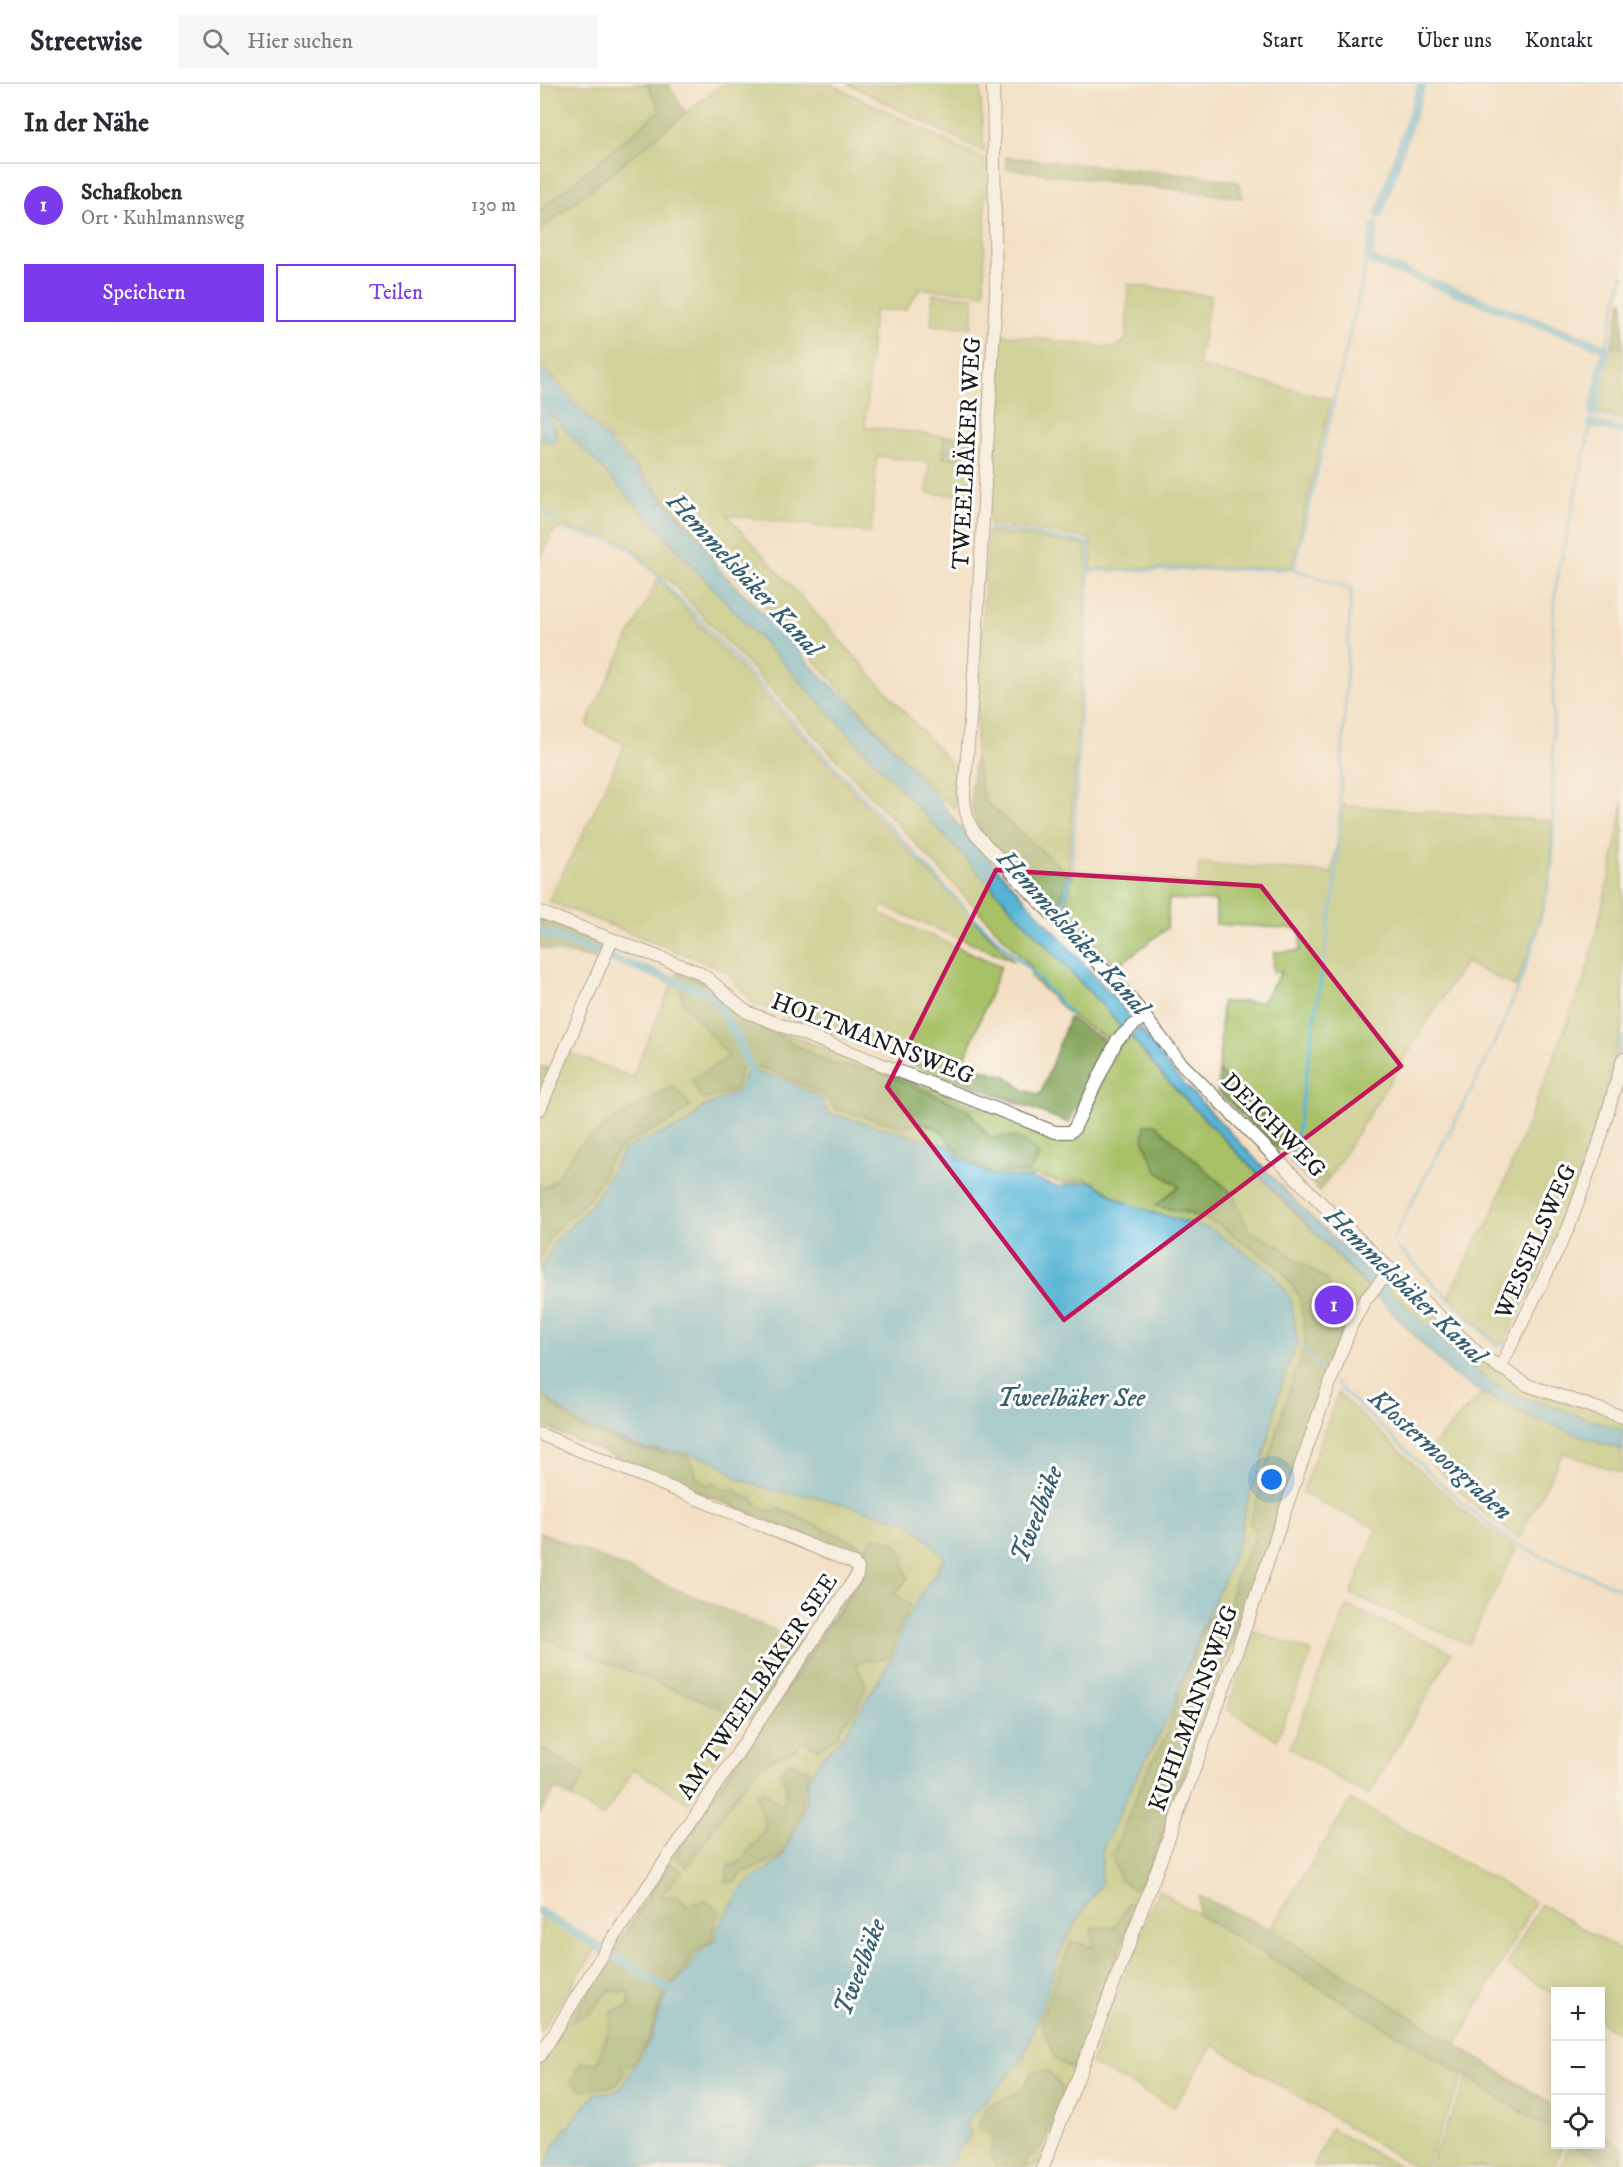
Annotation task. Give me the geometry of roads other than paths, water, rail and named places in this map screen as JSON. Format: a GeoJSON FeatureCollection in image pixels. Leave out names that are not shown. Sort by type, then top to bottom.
{"type":"FeatureCollection","features":[{"type":"Feature","properties":{"kind":"street","name":"TWEELBÄKER WEG"},"geometry":{"type":"LineString","coordinates":[[969,824],[964,808],[964,794],[976,648],[996,293],[993,84]]}},
{"type":"Feature","properties":{"kind":"street","name":"DEICHWEG"},"geometry":{"type":"LineString","coordinates":[[969,824],[1109,975],[1179,1061],[1388,1272],[1478,1353],[1527,1385],[1623,1417]]}},
{"type":"Feature","properties":{"kind":"street","name":"HOLTMANNSWEG"},"geometry":{"type":"LineString","coordinates":[[540,912],[705,976],[747,1012],[1055,1132],[1070,1132],[1074,1129],[1117,1040],[1144,1016]]}},
{"type":"Feature","properties":{"kind":"street"},"geometry":{"type":"LineString","coordinates":[[540,1109],[612,939]]}},
{"type":"Feature","properties":{"kind":"street","name":"WESSELSWEG"},"geometry":{"type":"LineString","coordinates":[[1500,1368],[1569,1227],[1599,1143],[1623,1059]]}},
{"type":"Feature","properties":{"kind":"street","name":"KUHLMANNSWEG"},"geometry":{"type":"LineString","coordinates":[[1043,2167],[1088,2054],[1229,1672],[1336,1365],[1352,1324],[1365,1300],[1388,1272]]}},
{"type":"Feature","properties":{"kind":"street","name":"AM TWEELBÄKER SEE"},"geometry":{"type":"LineString","coordinates":[[540,1434],[853,1563],[858,1568],[856,1575],[606,1950],[540,2056]]}},
{"type":"Feature","properties":{"kind":"water"},"geometry":{"type":"Polygon","coordinates":[[[540,367],[706,546],[716,566],[791,642],[810,665],[856,708],[1119,1003],[1132,1020],[1123,1029],[550,413],[557,441],[552,443],[540,438],[540,367]]]}},
{"type":"Feature","properties":{"kind":"water"},"geometry":{"type":"Polygon","coordinates":[[[1140,1028],[1169,1068],[1299,1205],[1367,1270],[1386,1284],[1390,1294],[1403,1301],[1405,1307],[1417,1315],[1419,1320],[1431,1326],[1449,1349],[1492,1383],[1525,1399],[1623,1431],[1623,1450],[1534,1418],[1492,1398],[1452,1374],[1163,1076],[1131,1036],[1140,1028]]]}},
{"type":"Feature","properties":{"kind":"water","name":"Tweelbäker See"},"geometry":{"type":"Polygon","coordinates":[[[749,1067],[763,1075],[779,1077],[820,1097],[828,1113],[948,1146],[958,1157],[991,1176],[1031,1178],[1058,1187],[1090,1181],[1120,1200],[1154,1213],[1211,1229],[1272,1271],[1291,1299],[1297,1341],[1278,1397],[1263,1460],[1245,1509],[1241,1534],[1226,1575],[1200,1632],[1170,1714],[1102,1850],[1101,1883],[1065,1940],[1023,2059],[965,2124],[971,2134],[947,2167],[546,2167],[555,2144],[595,2094],[620,2090],[651,2040],[669,1989],[684,1974],[701,1950],[716,1941],[717,1929],[743,1887],[782,1858],[803,1814],[809,1778],[822,1757],[843,1737],[894,1656],[904,1622],[945,1558],[910,1523],[814,1496],[774,1491],[737,1478],[717,1462],[688,1453],[643,1448],[581,1425],[540,1389],[540,1272],[555,1242],[593,1203],[625,1148],[687,1124],[703,1107],[736,1093],[749,1067]]]}},
{"type":"Feature","properties":{"kind":"waterway"},"geometry":{"type":"LineString","coordinates":[[1379,214],[1422,84]]}},
{"type":"Feature","properties":{"kind":"waterway"},"geometry":{"type":"LineString","coordinates":[[1375,227],[1368,259],[1606,348],[1593,413]]}},
{"type":"Feature","properties":{"kind":"waterway"},"geometry":{"type":"LineString","coordinates":[[1294,569],[1366,266]]}},
{"type":"Feature","properties":{"kind":"waterway"},"geometry":{"type":"LineString","coordinates":[[1606,348],[1623,275]]}},
{"type":"Feature","properties":{"kind":"waterway"},"geometry":{"type":"LineString","coordinates":[[1593,413],[1623,421]]}},
{"type":"Feature","properties":{"kind":"waterway","name":"Hemmelsbäker Kanal"},"geometry":{"type":"LineString","coordinates":[[1394,1237],[1489,1054],[1510,1007],[1543,910],[1553,860],[1553,617],[1556,585],[1591,423]]}},
{"type":"Feature","properties":{"kind":"waterway"},"geometry":{"type":"LineString","coordinates":[[1591,423],[1623,431]]}},
{"type":"Feature","properties":{"kind":"waterway"},"geometry":{"type":"LineString","coordinates":[[540,506],[556,524]]}},
{"type":"Feature","properties":{"kind":"waterway"},"geometry":{"type":"LineString","coordinates":[[562,528],[615,542],[632,550],[707,627],[974,918],[1027,967],[1071,1014]]}},
{"type":"Feature","properties":{"kind":"waterway"},"geometry":{"type":"LineString","coordinates":[[990,528],[1089,543],[1089,571]]}},
{"type":"Feature","properties":{"kind":"waterway","name":"Hemmelsbäker Kanal"},"geometry":{"type":"LineString","coordinates":[[1064,903],[1072,865],[1089,571],[1294,569],[1351,589],[1336,881],[1294,1152]]}},
{"type":"Feature","properties":{"kind":"waterway"},"geometry":{"type":"LineString","coordinates":[[540,931],[597,952]]}},
{"type":"Feature","properties":{"kind":"waterway"},"geometry":{"type":"LineString","coordinates":[[611,958],[711,994],[735,1033],[753,1076]]}},
{"type":"Feature","properties":{"kind":"waterway"},"geometry":{"type":"LineString","coordinates":[[1609,1085],[1623,1036]]}},
{"type":"Feature","properties":{"kind":"waterway"},"geometry":{"type":"LineString","coordinates":[[1585,1165],[1602,1111]]}},
{"type":"Feature","properties":{"kind":"waterway","name":"Hemmelsbäker Kanal"},"geometry":{"type":"LineString","coordinates":[[1399,1249],[1495,1344],[1501,1347],[1506,1343]]}},
{"type":"Feature","properties":{"kind":"waterway","name":"Klostermoorgraben"},"geometry":{"type":"LineString","coordinates":[[1294,1340],[1325,1374]]}},
{"type":"Feature","properties":{"kind":"waterway","name":"Klostermoorgraben"},"geometry":{"type":"LineString","coordinates":[[1336,1384],[1464,1505],[1507,1538],[1525,1549],[1623,1590]]}},
{"type":"Feature","properties":{"kind":"waterway"},"geometry":{"type":"LineString","coordinates":[[540,1912],[669,1989]]}},
{"type":"Feature","properties":{"kind":"place","name":"Schafkoben"},"geometry":{"type":"Point","coordinates":[1334,1305]}},
{"type":"Feature","properties":{"kind":"water label","name":"Tweelbäke"},"geometry":{"type":"Point","coordinates":[1036,1514]}},
{"type":"Feature","properties":{"kind":"water label","name":"Tweelbäke"},"geometry":{"type":"Point","coordinates":[859,1967]}}]}
